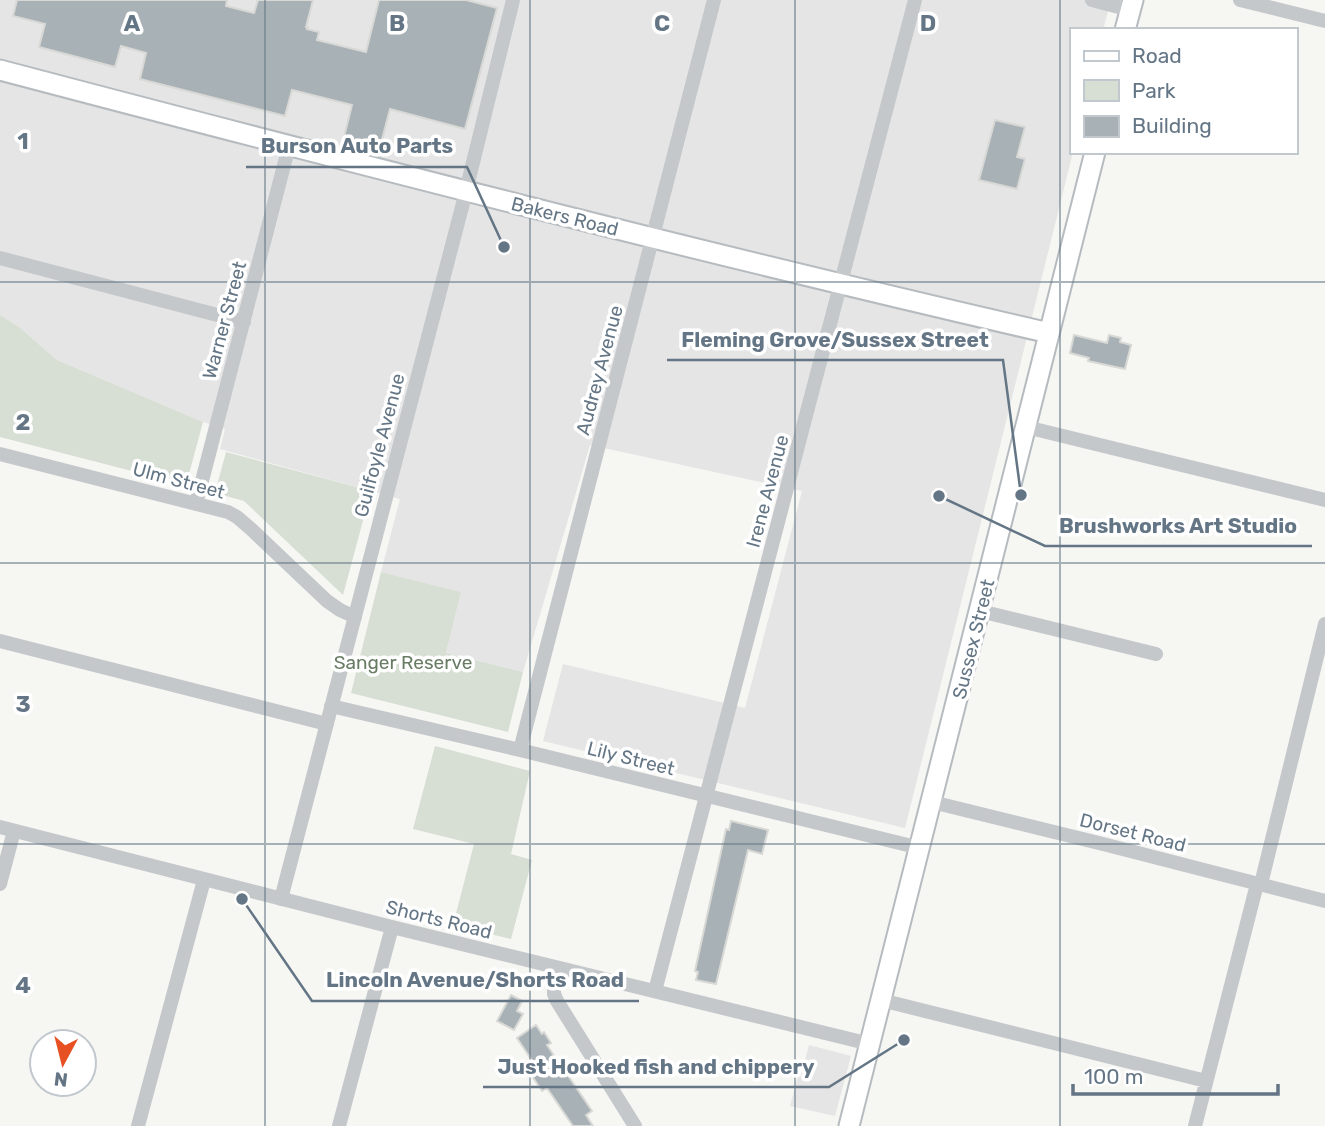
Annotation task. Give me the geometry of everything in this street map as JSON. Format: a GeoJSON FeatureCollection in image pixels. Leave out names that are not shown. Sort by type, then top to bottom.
{"type":"FeatureCollection","features":[{"type":"Feature","properties":{"kind":"street","name":"Guilfoyle Avenue"},"geometry":{"type":"LineString","coordinates":[[281,899],[466,191],[513,0]]}},
{"type":"Feature","properties":{"kind":"street","name":"Audrey Avenue"},"geometry":{"type":"LineString","coordinates":[[520,750],[714,0]]}},
{"type":"Feature","properties":{"kind":"street","name":"Irene Avenue"},"geometry":{"type":"LineString","coordinates":[[655,991],[915,0]]}},
{"type":"Feature","properties":{"kind":"street"},"geometry":{"type":"LineString","coordinates":[[1092,0],[1131,5],[1125,28]]}},
{"type":"Feature","properties":{"kind":"street"},"geometry":{"type":"LineString","coordinates":[[1240,0],[1325,21]]}},
{"type":"Feature","properties":{"kind":"street","name":"Bakers Road"},"geometry":{"type":"LineString","coordinates":[[0,71],[653,238],[1049,334]]}},
{"type":"Feature","properties":{"kind":"street","name":"Warner Street"},"geometry":{"type":"LineString","coordinates":[[196,504],[289,146]]}},
{"type":"Feature","properties":{"kind":"street","name":"Sussex Street"},"geometry":{"type":"LineString","coordinates":[[849,1126],[1094,154]]}},
{"type":"Feature","properties":{"kind":"street"},"geometry":{"type":"LineString","coordinates":[[0,258],[244,322]]}},
{"type":"Feature","properties":{"kind":"street"},"geometry":{"type":"LineString","coordinates":[[1026,427],[1325,500]]}},
{"type":"Feature","properties":{"kind":"street","name":"Ulm Street"},"geometry":{"type":"LineString","coordinates":[[0,454],[228,512],[237,517],[327,601],[355,617]]}},
{"type":"Feature","properties":{"kind":"street"},"geometry":{"type":"LineString","coordinates":[[980,611],[1156,654]]}},
{"type":"Feature","properties":{"kind":"street"},"geometry":{"type":"LineString","coordinates":[[1195,1126],[1325,625]]}},
{"type":"Feature","properties":{"kind":"street"},"geometry":{"type":"LineString","coordinates":[[0,641],[327,724]]}},
{"type":"Feature","properties":{"kind":"street","name":"Lily Street"},"geometry":{"type":"LineString","coordinates":[[331,706],[920,848]]}},
{"type":"Feature","properties":{"kind":"street","name":"Dorset Road"},"geometry":{"type":"LineString","coordinates":[[932,802],[1325,901]]}},
{"type":"Feature","properties":{"kind":"street"},"geometry":{"type":"LineString","coordinates":[[0,884],[7,829]]}},
{"type":"Feature","properties":{"kind":"street","name":"Shorts Road"},"geometry":{"type":"LineString","coordinates":[[7,829],[870,1044]]}},
{"type":"Feature","properties":{"kind":"street"},"geometry":{"type":"LineString","coordinates":[[138,1126],[204,880]]}},
{"type":"Feature","properties":{"kind":"street"},"geometry":{"type":"LineString","coordinates":[[339,1126],[392,927]]}},
{"type":"Feature","properties":{"kind":"street"},"geometry":{"type":"LineString","coordinates":[[554,967],[554,994],[557,1001],[635,1126]]}},
{"type":"Feature","properties":{"kind":"street"},"geometry":{"type":"LineString","coordinates":[[881,1000],[1206,1081]]}},
{"type":"Feature","properties":{"kind":"shaded area"},"geometry":{"type":"Polygon","coordinates":[[[0,0],[1111,0],[1104,28],[1070,28],[1070,154],[1073,154],[905,828],[543,741],[563,664],[745,708],[802,491],[590,445],[523,672],[446,653],[461,592],[381,572],[400,499],[220,449],[225,429],[57,360],[19,327],[0,315],[0,0]]]}},
{"type":"Feature","properties":{"kind":"shaded area"},"geometry":{"type":"Polygon","coordinates":[[[809,1045],[851,1056],[835,1116],[790,1106],[809,1045]]]}},
{"type":"Feature","properties":{"kind":"green space"},"geometry":{"type":"Polygon","coordinates":[[[0,315],[19,327],[57,360],[203,422],[186,485],[0,437],[0,315]]]}},
{"type":"Feature","properties":{"kind":"green space","name":"Sanger Reserve"},"geometry":{"type":"Polygon","coordinates":[[[226,452],[371,491],[343,595],[244,501],[215,493],[226,452]]]}},
{"type":"Feature","properties":{"kind":"green space","name":"Sanger Reserve"},"geometry":{"type":"Polygon","coordinates":[[[381,572],[461,592],[446,653],[523,672],[508,732],[351,693],[381,572]]]}},
{"type":"Feature","properties":{"kind":"green space"},"geometry":{"type":"Polygon","coordinates":[[[435,746],[530,771],[511,854],[532,860],[511,939],[453,925],[474,844],[413,829],[435,746]]]}},
{"type":"Feature","properties":{"kind":"building"},"geometry":{"type":"Polygon","coordinates":[[[17,0],[227,0],[226,6],[254,13],[258,0],[313,0],[306,27],[319,32],[317,40],[366,52],[379,0],[466,0],[497,8],[465,129],[390,109],[379,151],[343,141],[352,105],[292,90],[285,116],[140,79],[146,53],[121,46],[115,67],[39,47],[45,24],[13,16],[17,0]]]}},
{"type":"Feature","properties":{"kind":"building"},"geometry":{"type":"Polygon","coordinates":[[[995,120],[1025,127],[1017,157],[1025,159],[1017,189],[979,180],[995,120]]]}},
{"type":"Feature","properties":{"kind":"building"},"geometry":{"type":"Polygon","coordinates":[[[1074,335],[1107,343],[1109,335],[1121,338],[1120,342],[1131,345],[1125,369],[1088,361],[1089,358],[1070,353],[1074,335]]]}},
{"type":"Feature","properties":{"kind":"building"},"geometry":{"type":"Polygon","coordinates":[[[731,821],[768,830],[762,854],[748,850],[716,984],[696,980],[698,972],[695,971],[726,829],[729,830],[731,821]]]}},
{"type":"Feature","properties":{"kind":"building"},"geometry":{"type":"Polygon","coordinates":[[[511,995],[522,1001],[517,1011],[523,1014],[514,1030],[497,1021],[511,995]]]}},
{"type":"Feature","properties":{"kind":"building"},"geometry":{"type":"Polygon","coordinates":[[[536,1025],[551,1043],[547,1045],[560,1065],[564,1063],[570,1072],[567,1074],[592,1111],[586,1115],[593,1126],[573,1126],[547,1088],[542,1091],[532,1076],[536,1074],[530,1064],[533,1062],[517,1038],[536,1025]]]}},
{"type":"Feature","properties":{"kind":"place","name":"Burson Auto Parts"},"geometry":{"type":"Point","coordinates":[504,247]}},
{"type":"Feature","properties":{"kind":"place","name":"Fleming Grove/Sussex Street"},"geometry":{"type":"Point","coordinates":[1021,495]}},
{"type":"Feature","properties":{"kind":"place","name":"Brushworks Art Studio"},"geometry":{"type":"Point","coordinates":[939,496]}},
{"type":"Feature","properties":{"kind":"place","name":"Lincoln Avenue/Shorts Road"},"geometry":{"type":"Point","coordinates":[242,899]}},
{"type":"Feature","properties":{"kind":"place","name":"Just Hooked fish and chippery"},"geometry":{"type":"Point","coordinates":[904,1040]}}]}
